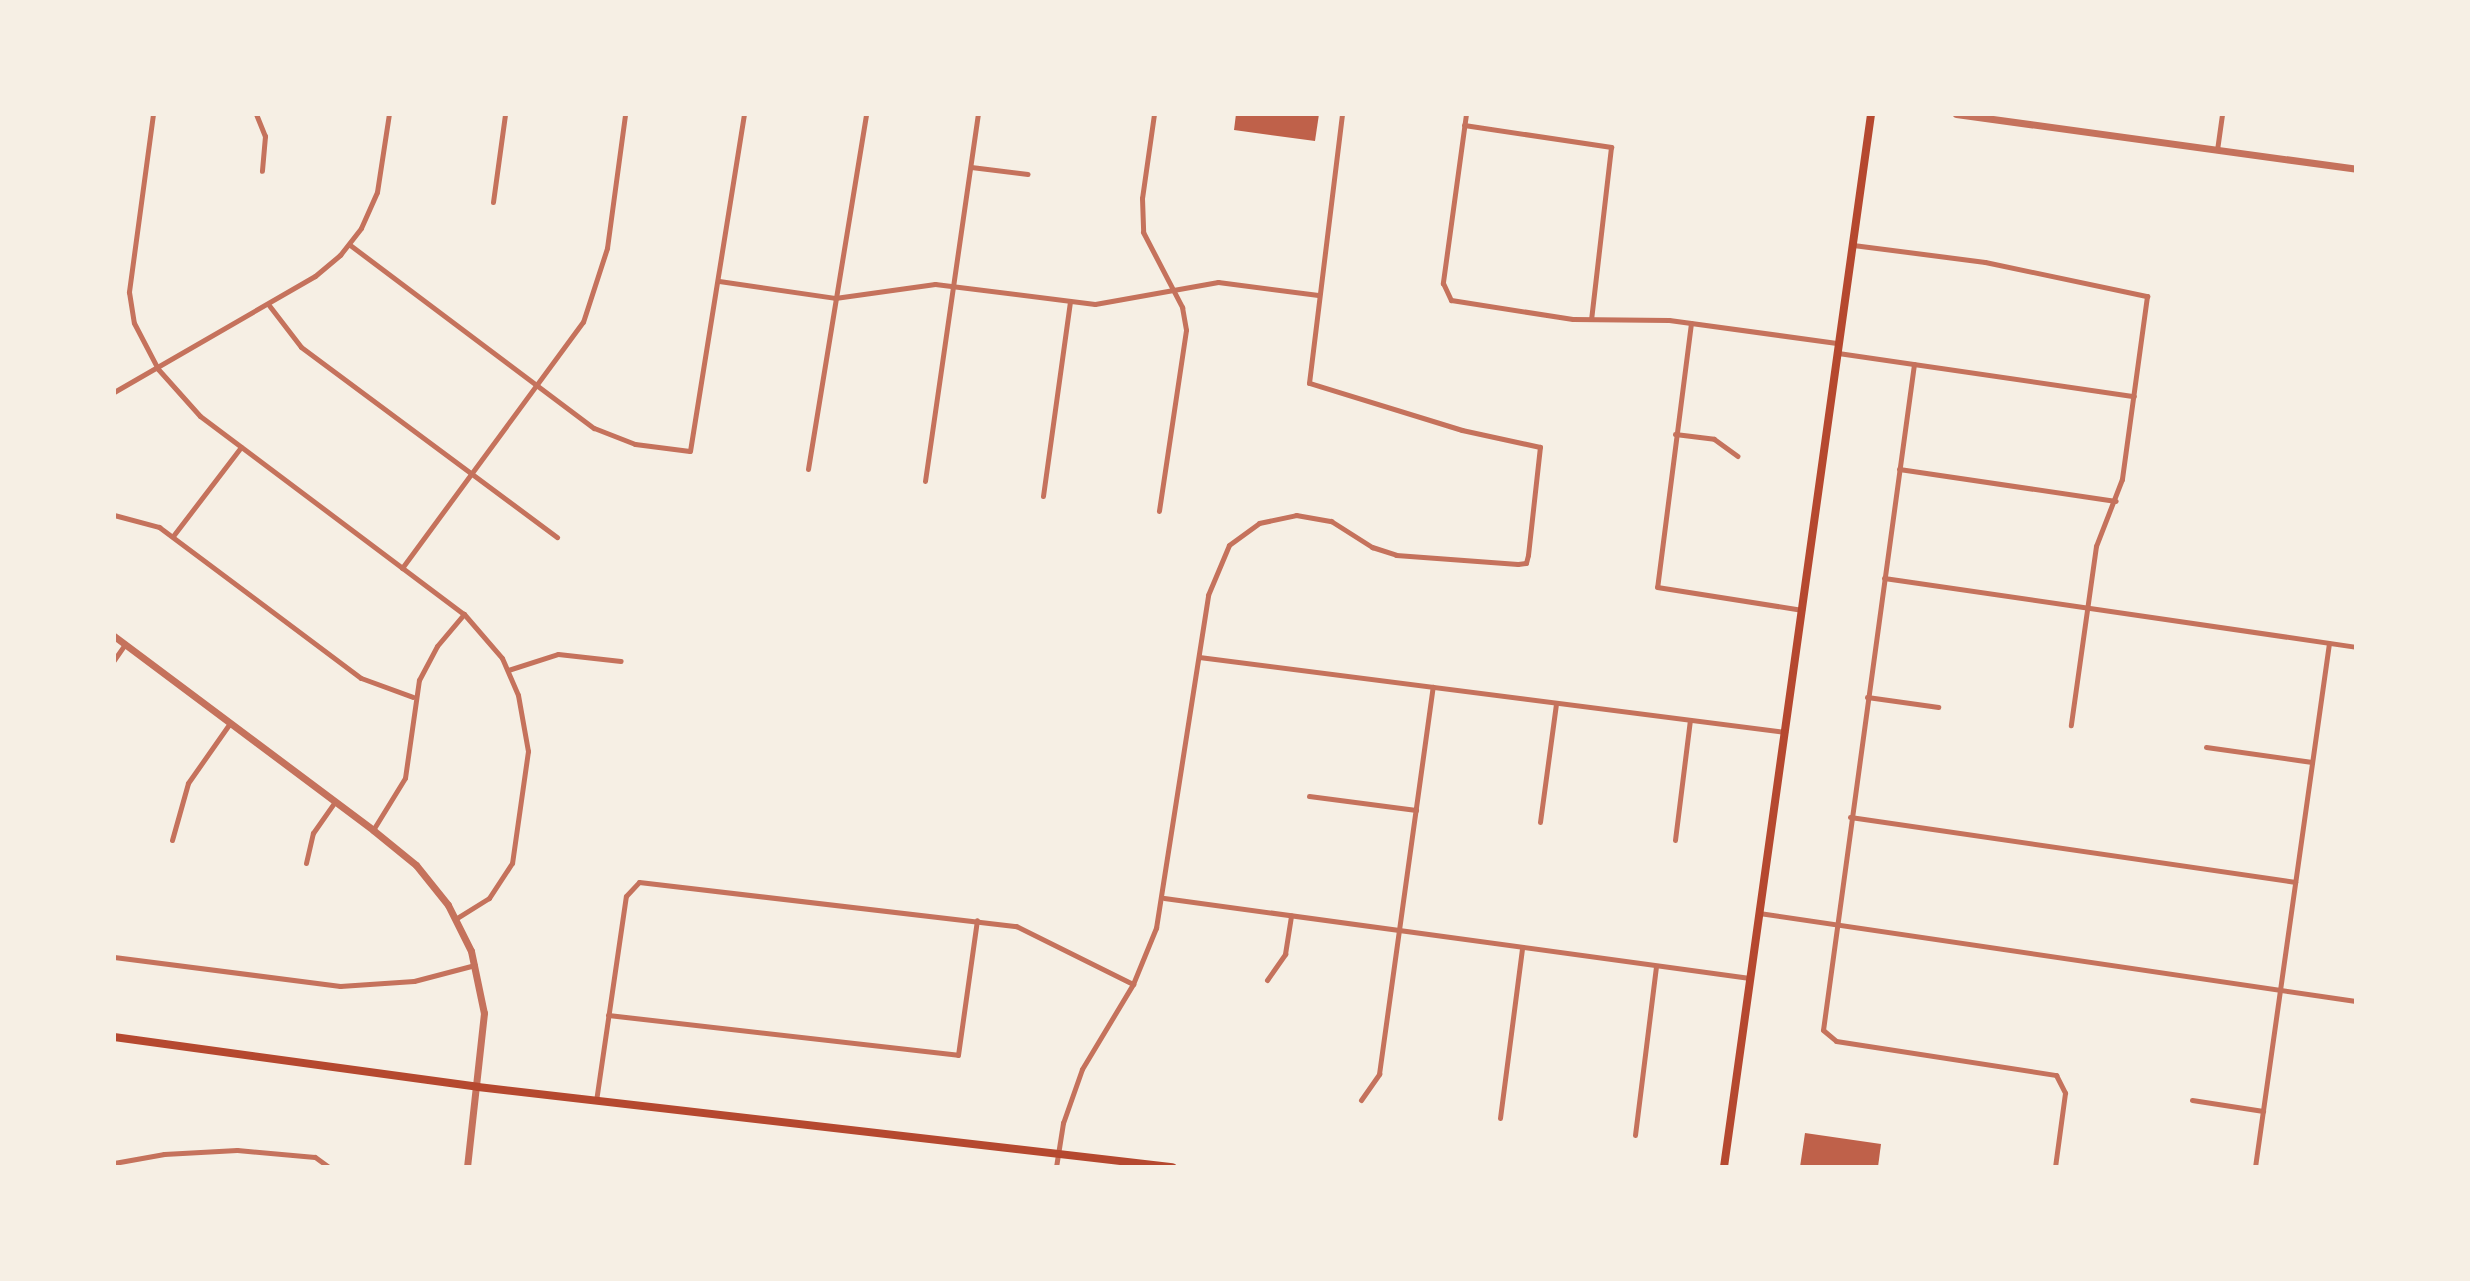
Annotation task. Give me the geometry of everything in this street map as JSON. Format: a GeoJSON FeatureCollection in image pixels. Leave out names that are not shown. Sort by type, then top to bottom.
{"type":"FeatureCollection","features":[{"type":"Feature","properties":{"kind":"main road"},"geometry":{"type":"LineString","coordinates":[[1724,1167],[1871,114]]}},
{"type":"Feature","properties":{"kind":"main road"},"geometry":{"type":"LineString","coordinates":[[114,1037],[478,1087],[1172,1167]]}},
{"type":"Feature","properties":{"kind":"street"},"geometry":{"type":"LineString","coordinates":[[153,114],[129,292],[134,323],[158,369],[185,402],[241,447],[464,614],[508,670],[518,695],[528,751],[512,863],[489,898],[456,919]]}},
{"type":"Feature","properties":{"kind":"street"},"geometry":{"type":"LineString","coordinates":[[256,114],[265,136],[262,171]]}},
{"type":"Feature","properties":{"kind":"street"},"geometry":{"type":"LineString","coordinates":[[114,392],[315,276],[350,245],[377,192],[389,114]]}},
{"type":"Feature","properties":{"kind":"street"},"geometry":{"type":"LineString","coordinates":[[493,202],[505,114]]}},
{"type":"Feature","properties":{"kind":"street"},"geometry":{"type":"LineString","coordinates":[[402,568],[570,346],[593,298],[607,248],[625,114]]}},
{"type":"Feature","properties":{"kind":"street"},"geometry":{"type":"LineString","coordinates":[[350,245],[538,388],[607,436],[690,451],[744,114]]}},
{"type":"Feature","properties":{"kind":"street"},"geometry":{"type":"LineString","coordinates":[[808,469],[866,114]]}},
{"type":"Feature","properties":{"kind":"street"},"geometry":{"type":"LineString","coordinates":[[925,481],[978,114]]}},
{"type":"Feature","properties":{"kind":"street"},"geometry":{"type":"LineString","coordinates":[[1154,114],[1142,198],[1143,232],[1173,290],[1186,330],[1159,511]]}},
{"type":"Feature","properties":{"kind":"street"},"geometry":{"type":"LineString","coordinates":[[1056,1167],[1082,1069],[1133,984],[1164,898],[1199,657],[1218,562],[1244,532],[1278,517],[1331,521],[1372,547],[1396,555],[1526,563],[1540,447],[1314,387],[1307,370],[1342,114]]}},
{"type":"Feature","properties":{"kind":"street"},"geometry":{"type":"LineString","coordinates":[[1466,114],[1446,297],[1591,319],[1691,323],[1914,364],[2134,396]]}},
{"type":"Feature","properties":{"kind":"street"},"geometry":{"type":"LineString","coordinates":[[1956,114],[2356,169]]}},
{"type":"Feature","properties":{"kind":"street"},"geometry":{"type":"LineString","coordinates":[[2217,150],[2222,114]]}},
{"type":"Feature","properties":{"kind":"street"},"geometry":{"type":"LineString","coordinates":[[1464,125],[1611,147],[1591,319]]}},
{"type":"Feature","properties":{"kind":"street"},"geometry":{"type":"LineString","coordinates":[[971,167],[1028,174]]}},
{"type":"Feature","properties":{"kind":"street"},"geometry":{"type":"LineString","coordinates":[[1853,245],[1985,262],[2147,296],[2116,501],[2096,546],[2071,725]]}},
{"type":"Feature","properties":{"kind":"street"},"geometry":{"type":"LineString","coordinates":[[719,281],[835,298],[916,284],[954,286],[1070,302],[1117,303],[1218,282],[1318,295]]}},
{"type":"Feature","properties":{"kind":"street"},"geometry":{"type":"LineString","coordinates":[[1043,496],[1070,302]]}},
{"type":"Feature","properties":{"kind":"street"},"geometry":{"type":"LineString","coordinates":[[268,304],[301,347],[557,537]]}},
{"type":"Feature","properties":{"kind":"street"},"geometry":{"type":"LineString","coordinates":[[1691,323],[1657,587],[1802,610]]}},
{"type":"Feature","properties":{"kind":"street"},"geometry":{"type":"LineString","coordinates":[[1914,364],[1821,1021],[1828,1037],[2056,1075],[2065,1093],[2055,1167]]}},
{"type":"Feature","properties":{"kind":"street"},"geometry":{"type":"LineString","coordinates":[[1675,434],[1714,439],[1737,456]]}},
{"type":"Feature","properties":{"kind":"street"},"geometry":{"type":"LineString","coordinates":[[173,536],[241,447]]}},
{"type":"Feature","properties":{"kind":"street"},"geometry":{"type":"LineString","coordinates":[[1899,469],[2116,501]]}},
{"type":"Feature","properties":{"kind":"street"},"geometry":{"type":"LineString","coordinates":[[114,515],[143,520],[173,536],[361,678],[413,697]]}},
{"type":"Feature","properties":{"kind":"street"},"geometry":{"type":"LineString","coordinates":[[1884,578],[2356,647]]}},
{"type":"Feature","properties":{"kind":"street"},"geometry":{"type":"LineString","coordinates":[[373,830],[405,778],[413,697],[427,662],[464,614]]}},
{"type":"Feature","properties":{"kind":"street"},"geometry":{"type":"LineString","coordinates":[[114,636],[373,830],[428,878],[456,919],[475,965],[484,1013],[467,1167]]}},
{"type":"Feature","properties":{"kind":"street"},"geometry":{"type":"LineString","coordinates":[[2255,1167],[2329,643]]}},
{"type":"Feature","properties":{"kind":"street"},"geometry":{"type":"LineString","coordinates":[[114,660],[125,644]]}},
{"type":"Feature","properties":{"kind":"street"},"geometry":{"type":"LineString","coordinates":[[508,670],[558,654],[621,661]]}},
{"type":"Feature","properties":{"kind":"street"},"geometry":{"type":"LineString","coordinates":[[1199,657],[1785,732]]}},
{"type":"Feature","properties":{"kind":"street"},"geometry":{"type":"LineString","coordinates":[[1361,1100],[1379,1074],[1433,687]]}},
{"type":"Feature","properties":{"kind":"street"},"geometry":{"type":"LineString","coordinates":[[1867,697],[1938,707]]}},
{"type":"Feature","properties":{"kind":"street"},"geometry":{"type":"LineString","coordinates":[[1540,822],[1556,703]]}},
{"type":"Feature","properties":{"kind":"street"},"geometry":{"type":"LineString","coordinates":[[1675,840],[1690,720]]}},
{"type":"Feature","properties":{"kind":"street"},"geometry":{"type":"LineString","coordinates":[[172,840],[188,783],[230,723]]}},
{"type":"Feature","properties":{"kind":"street"},"geometry":{"type":"LineString","coordinates":[[2206,747],[2312,762]]}},
{"type":"Feature","properties":{"kind":"street"},"geometry":{"type":"LineString","coordinates":[[1309,796],[1416,810]]}},
{"type":"Feature","properties":{"kind":"street"},"geometry":{"type":"LineString","coordinates":[[306,863],[313,833],[335,802]]}},
{"type":"Feature","properties":{"kind":"street"},"geometry":{"type":"LineString","coordinates":[[1850,817],[2295,882]]}},
{"type":"Feature","properties":{"kind":"street"},"geometry":{"type":"LineString","coordinates":[[596,1101],[626,896],[639,882],[977,920],[1038,932],[1133,984]]}},
{"type":"Feature","properties":{"kind":"street"},"geometry":{"type":"LineString","coordinates":[[1164,898],[1750,978]]}},
{"type":"Feature","properties":{"kind":"street"},"geometry":{"type":"LineString","coordinates":[[1759,913],[2356,1001]]}},
{"type":"Feature","properties":{"kind":"street"},"geometry":{"type":"LineString","coordinates":[[1267,980],[1285,954],[1291,915]]}},
{"type":"Feature","properties":{"kind":"street"},"geometry":{"type":"LineString","coordinates":[[608,1015],[958,1055],[977,920]]}},
{"type":"Feature","properties":{"kind":"street"},"geometry":{"type":"LineString","coordinates":[[1500,1118],[1522,948]]}},
{"type":"Feature","properties":{"kind":"street"},"geometry":{"type":"LineString","coordinates":[[114,957],[340,986],[414,981],[475,965]]}},
{"type":"Feature","properties":{"kind":"street"},"geometry":{"type":"LineString","coordinates":[[1635,1135],[1656,966]]}},
{"type":"Feature","properties":{"kind":"street"},"geometry":{"type":"LineString","coordinates":[[2192,1100],[2263,1111]]}},
{"type":"Feature","properties":{"kind":"street"},"geometry":{"type":"LineString","coordinates":[[114,1163],[225,1150],[315,1157],[328,1165]]}},
{"type":"Feature","properties":{"kind":"building"},"geometry":{"type":"Polygon","coordinates":[[[1236,114],[1319,114],[1315,141],[1234,130],[1236,114]]]}},
{"type":"Feature","properties":{"kind":"building"},"geometry":{"type":"Polygon","coordinates":[[[1805,1133],[1881,1144],[1878,1167],[1800,1167],[1805,1133]]]}}]}
